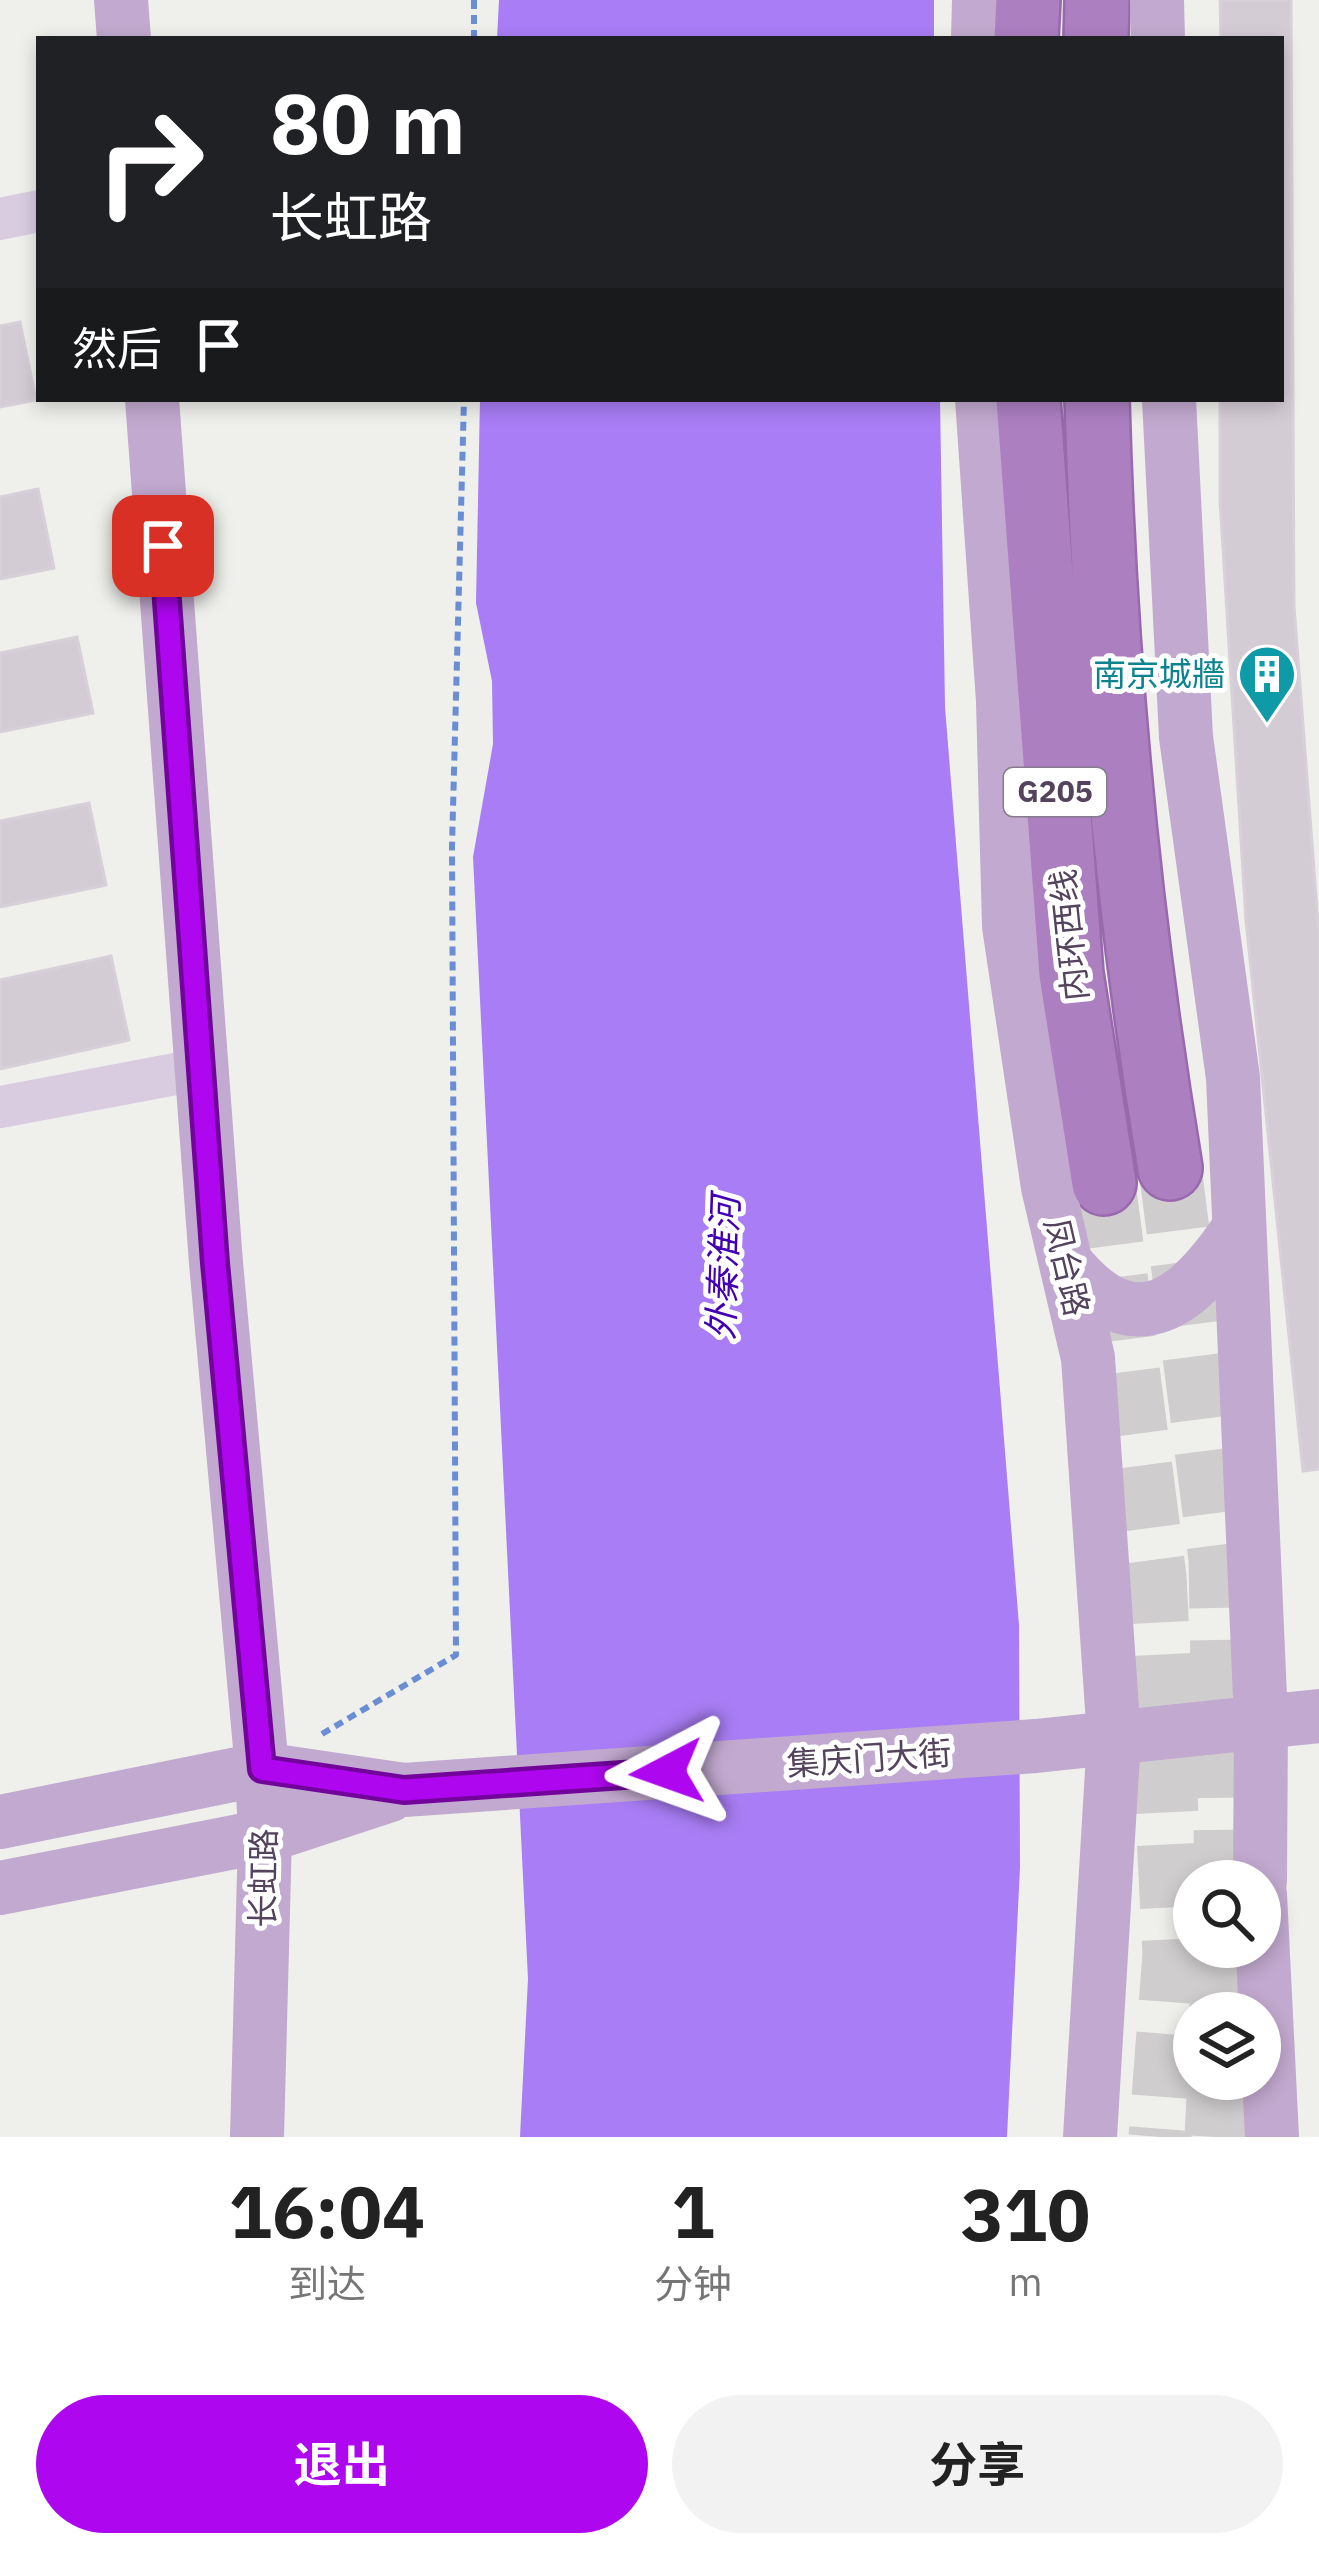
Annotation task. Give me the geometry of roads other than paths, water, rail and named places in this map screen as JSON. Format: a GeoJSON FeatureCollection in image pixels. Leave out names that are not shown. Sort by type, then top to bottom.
{"type":"FeatureCollection","features":[{"type":"Feature","properties":{"kind":"highway"},"geometry":{"type":"LineString","coordinates":[[1026,36],[1028,0]]}},
{"type":"Feature","properties":{"kind":"highway"},"geometry":{"type":"LineString","coordinates":[[1096,36],[1097,0]]}},
{"type":"Feature","properties":{"kind":"highway","name":"内环西线"},"geometry":{"type":"LineString","coordinates":[[1028,402],[1071,974],[1104,1183]]}},
{"type":"Feature","properties":{"kind":"highway","name":"内环西线"},"geometry":{"type":"LineString","coordinates":[[1097,402],[1114,736],[1135,958],[1170,1168]]}},
{"type":"Feature","properties":{"kind":"main road"},"geometry":{"type":"LineString","coordinates":[[121,0],[124,36]]}},
{"type":"Feature","properties":{"kind":"main road"},"geometry":{"type":"LineString","coordinates":[[978,36],[979,0]]}},
{"type":"Feature","properties":{"kind":"main road"},"geometry":{"type":"LineString","coordinates":[[1156,0],[1158,36]]}},
{"type":"Feature","properties":{"kind":"main road","name":"长虹路"},"geometry":{"type":"LineString","coordinates":[[152,402],[202,1069],[262,1769],[266,1836],[256,2137]]}},
{"type":"Feature","properties":{"kind":"main road","name":"凤台路"},"geometry":{"type":"LineString","coordinates":[[982,402],[1003,701],[1009,926],[1048,1187],[1088,1358],[1114,1738],[1090,2137]]}},
{"type":"Feature","properties":{"kind":"main road"},"geometry":{"type":"LineString","coordinates":[[1169,402],[1186,737],[1233,1078],[1261,1720],[1260,1860]]}},
{"type":"Feature","properties":{"kind":"main road"},"geometry":{"type":"LineString","coordinates":[[1066,1263],[1093,1297],[1134,1308],[1173,1302],[1203,1280],[1239,1228]]}},
{"type":"Feature","properties":{"kind":"main road","name":"集庆门大街"},"geometry":{"type":"LineString","coordinates":[[0,1822],[262,1769],[420,1789],[1036,1746],[1319,1716]]}},
{"type":"Feature","properties":{"kind":"main road","name":"集庆门大街"},"geometry":{"type":"LineString","coordinates":[[0,1888],[266,1836],[420,1789]]}},
{"type":"Feature","properties":{"kind":"main road"},"geometry":{"type":"LineString","coordinates":[[1264,1968],[1272,2137]]}},
{"type":"Feature","properties":{"kind":"street"},"geometry":{"type":"LineString","coordinates":[[0,219],[36,212]]}},
{"type":"Feature","properties":{"kind":"street"},"geometry":{"type":"LineString","coordinates":[[0,1108],[202,1069]]}},
{"type":"Feature","properties":{"kind":"water"},"geometry":{"type":"Polygon","coordinates":[[[499,0],[934,0],[934,36],[497,36],[499,0]]]}},
{"type":"Feature","properties":{"kind":"water","name":"外秦淮河"},"geometry":{"type":"Polygon","coordinates":[[[480,402],[940,402],[945,707],[1019,1625],[1020,1867],[1007,2137],[520,2137],[528,1979],[473,857],[493,744],[492,681],[476,603],[480,402]]]}},
{"type":"Feature","properties":{"kind":"tunnel"},"geometry":{"type":"LineString","coordinates":[[1170,1168],[1220,1559],[1226,1860]]}},
{"type":"Feature","properties":{"kind":"tunnel"},"geometry":{"type":"LineString","coordinates":[[1104,1183],[1155,1577],[1174,1954],[1160,2137]]}},
{"type":"Feature","properties":{"kind":"tunnel"},"geometry":{"type":"LineString","coordinates":[[1222,1968],[1222,1992]]}},
{"type":"Feature","properties":{"kind":"tunnel"},"geometry":{"type":"LineString","coordinates":[[1216,2137],[1218,2100]]}},
{"type":"Feature","properties":{"kind":"place","name":"南京城牆"},"geometry":{"type":"Point","coordinates":[1267,725]}}]}
